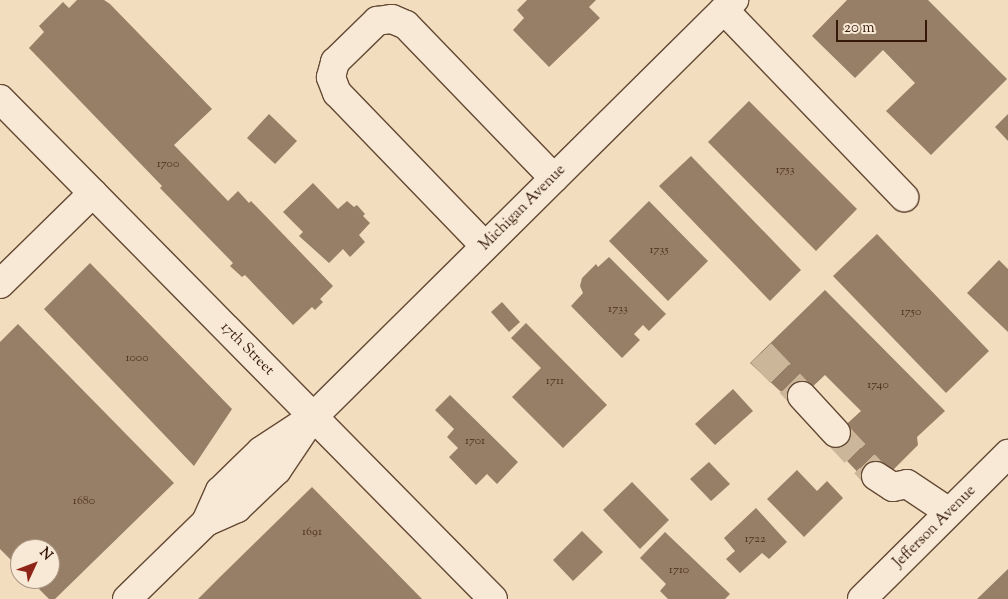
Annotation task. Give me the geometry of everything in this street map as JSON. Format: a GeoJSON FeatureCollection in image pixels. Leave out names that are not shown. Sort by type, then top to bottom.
{"type":"FeatureCollection","features":[{"type":"Feature","properties":{"kind":"street","name":"Michigan Avenue"},"geometry":{"type":"LineString","coordinates":[[127,599],[206,522],[236,508],[277,470],[313,417],[729,5]]}},
{"type":"Feature","properties":{"kind":"street"},"geometry":{"type":"LineString","coordinates":[[729,5],[904,197]]}},
{"type":"Feature","properties":{"kind":"street"},"geometry":{"type":"LineString","coordinates":[[485,246],[337,93],[331,77],[336,62],[377,21],[392,19],[406,25],[554,178]]}},
{"type":"Feature","properties":{"kind":"street","name":"17th Street"},"geometry":{"type":"LineString","coordinates":[[0,99],[493,599]]}},
{"type":"Feature","properties":{"kind":"street"},"geometry":{"type":"LineString","coordinates":[[0,284],[93,193]]}},
{"type":"Feature","properties":{"kind":"street"},"geometry":{"type":"LineString","coordinates":[[802,396],[836,433]]}},
{"type":"Feature","properties":{"kind":"street","name":"Jefferson Avenue"},"geometry":{"type":"LineString","coordinates":[[862,599],[1008,454]]}},
{"type":"Feature","properties":{"kind":"street"},"geometry":{"type":"LineString","coordinates":[[876,476],[893,487],[907,484],[949,512]]}},
{"type":"Feature","properties":{"kind":"building"},"geometry":{"type":"Polygon","coordinates":[[[77,0],[104,0],[110,4],[212,109],[174,145],[228,201],[238,191],[249,203],[251,201],[333,286],[320,299],[323,302],[315,310],[312,307],[293,325],[245,275],[242,277],[230,266],[233,263],[29,48],[44,32],[39,26],[63,2],[69,8],[77,0]]]}},
{"type":"Feature","properties":{"kind":"building"},"geometry":{"type":"Polygon","coordinates":[[[527,0],[596,0],[589,7],[600,18],[549,67],[513,30],[524,18],[517,10],[527,0]]]}},
{"type":"Feature","properties":{"kind":"building"},"geometry":{"type":"Polygon","coordinates":[[[847,0],[928,0],[1007,79],[931,155],[886,111],[915,83],[883,50],[855,78],[812,36],[847,0]]]}},
{"type":"Feature","properties":{"kind":"building"},"geometry":{"type":"Polygon","coordinates":[[[749,101],[857,209],[816,251],[708,142],[749,101]]]}},
{"type":"Feature","properties":{"kind":"building"},"geometry":{"type":"Polygon","coordinates":[[[269,114],[297,141],[275,164],[247,138],[269,114]]]}},
{"type":"Feature","properties":{"kind":"building"},"geometry":{"type":"Polygon","coordinates":[[[1008,114],[1008,141],[995,127],[1008,114]]]}},
{"type":"Feature","properties":{"kind":"building"},"geometry":{"type":"Polygon","coordinates":[[[691,156],[801,270],[770,301],[659,186],[691,156]]]}},
{"type":"Feature","properties":{"kind":"building"},"geometry":{"type":"Polygon","coordinates":[[[313,183],[338,209],[347,201],[354,207],[357,205],[365,214],[363,216],[370,223],[359,235],[365,242],[350,257],[343,249],[329,263],[299,236],[303,232],[283,212],[313,183]]]}},
{"type":"Feature","properties":{"kind":"building"},"geometry":{"type":"Polygon","coordinates":[[[649,201],[708,261],[668,301],[609,241],[649,201]]]}},
{"type":"Feature","properties":{"kind":"building"},"geometry":{"type":"Polygon","coordinates":[[[877,234],[989,351],[946,393],[833,276],[877,234]]]}},
{"type":"Feature","properties":{"kind":"building"},"geometry":{"type":"Polygon","coordinates":[[[609,257],[666,314],[649,331],[643,325],[634,334],[640,340],[622,358],[571,306],[583,293],[580,286],[582,278],[596,264],[598,267],[609,257]]]}},
{"type":"Feature","properties":{"kind":"building"},"geometry":{"type":"Polygon","coordinates":[[[999,260],[1008,269],[1008,332],[967,293],[999,260]]]}},
{"type":"Feature","properties":{"kind":"building"},"geometry":{"type":"Polygon","coordinates":[[[90,263],[232,409],[194,466],[44,309],[90,263]]]}},
{"type":"Feature","properties":{"kind":"building"},"geometry":{"type":"Polygon","coordinates":[[[825,290],[945,411],[917,437],[918,445],[886,477],[868,483],[828,441],[861,411],[825,375],[794,404],[750,363],[825,290]]]}},
{"type":"Feature","properties":{"kind":"building"},"geometry":{"type":"Polygon","coordinates":[[[502,302],[520,322],[509,332],[491,312],[502,302]]]}},
{"type":"Feature","properties":{"kind":"building"},"geometry":{"type":"Polygon","coordinates":[[[526,323],[607,405],[563,448],[512,397],[541,368],[511,338],[526,323]]]}},
{"type":"Feature","properties":{"kind":"building"},"geometry":{"type":"Polygon","coordinates":[[[18,324],[174,483],[55,599],[49,599],[39,589],[60,589],[60,539],[10,539],[10,559],[0,549],[0,342],[18,324]]]}},
{"type":"Feature","properties":{"kind":"building"},"geometry":{"type":"Polygon","coordinates":[[[733,389],[753,411],[715,445],[695,424],[733,389]]]}},
{"type":"Feature","properties":{"kind":"building"},"geometry":{"type":"Polygon","coordinates":[[[450,395],[518,462],[497,484],[487,474],[476,485],[449,457],[458,448],[447,437],[454,429],[435,410],[450,395]]]}},
{"type":"Feature","properties":{"kind":"building"},"geometry":{"type":"Polygon","coordinates":[[[709,462],[730,484],[711,501],[690,479],[709,462]]]}},
{"type":"Feature","properties":{"kind":"building"},"geometry":{"type":"Polygon","coordinates":[[[797,470],[817,491],[827,481],[843,498],[804,537],[767,499],[797,470]]]}},
{"type":"Feature","properties":{"kind":"building"},"geometry":{"type":"Polygon","coordinates":[[[632,482],[669,520],[640,549],[603,510],[632,482]]]}},
{"type":"Feature","properties":{"kind":"building"},"geometry":{"type":"Polygon","coordinates":[[[312,487],[422,599],[198,599],[219,578],[312,487]]]}},
{"type":"Feature","properties":{"kind":"building"},"geometry":{"type":"Polygon","coordinates":[[[756,508],[787,542],[769,559],[762,553],[740,573],[726,559],[735,551],[724,538],[756,508]]]}},
{"type":"Feature","properties":{"kind":"building"},"geometry":{"type":"Polygon","coordinates":[[[582,531],[603,552],[573,581],[553,560],[582,531]]]}},
{"type":"Feature","properties":{"kind":"building"},"geometry":{"type":"Polygon","coordinates":[[[665,532],[730,594],[725,599],[668,599],[660,591],[666,584],[640,558],[665,532]]]}},
{"type":"Feature","properties":{"kind":"building"},"geometry":{"type":"Polygon","coordinates":[[[1008,569],[1008,599],[977,599],[1008,569]]]}},
{"type":"Feature","properties":{"kind":"tunnel"},"geometry":{"type":"LineString","coordinates":[[761,353],[802,396]]}},
{"type":"Feature","properties":{"kind":"tunnel"},"geometry":{"type":"LineString","coordinates":[[836,433],[876,476]]}}]}
